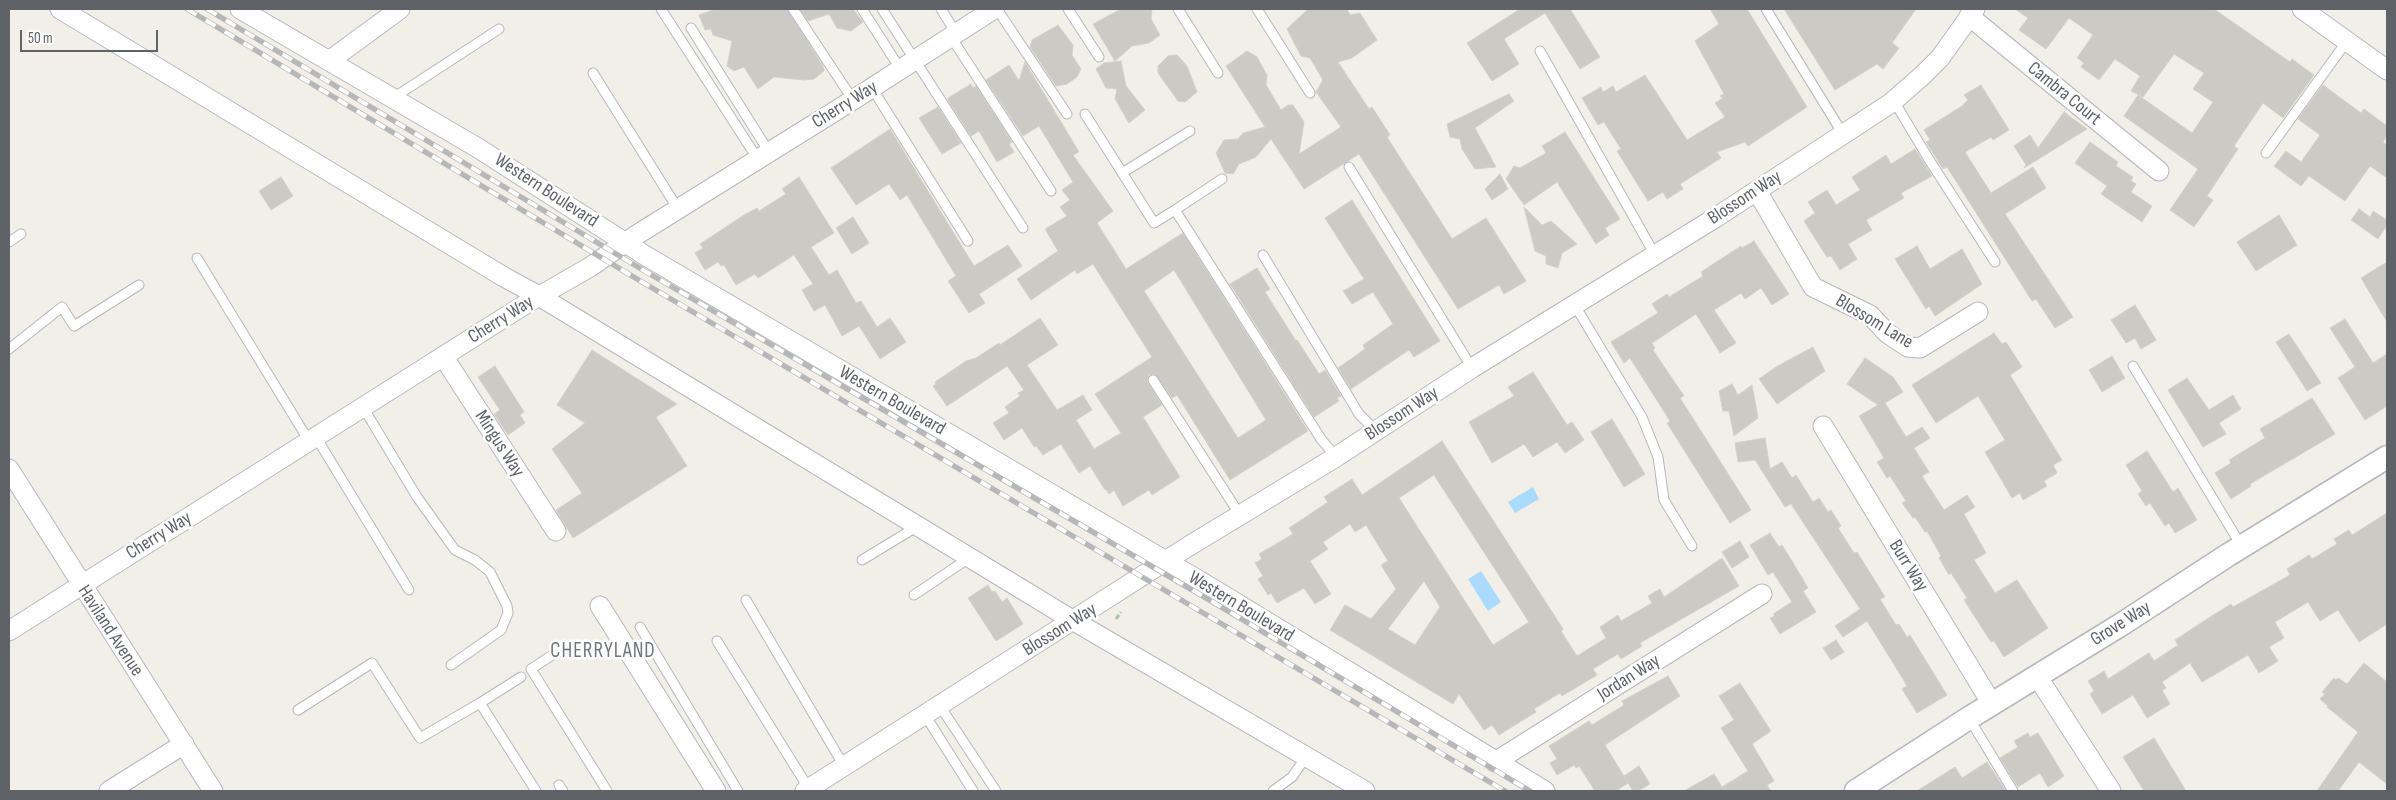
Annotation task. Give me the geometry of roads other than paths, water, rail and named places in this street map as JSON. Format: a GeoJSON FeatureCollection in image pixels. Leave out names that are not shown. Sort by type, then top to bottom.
{"type":"FeatureCollection","features":[{"type":"Feature","properties":{"kind":"street"},"geometry":{"type":"LineString","coordinates":[[60,9],[539,296],[1074,621],[1365,791]]}},
{"type":"Feature","properties":{"kind":"street","name":"Western Boulevard"},"geometry":{"type":"LineString","coordinates":[[240,9],[478,148],[625,242],[1166,561],[1545,791]]}},
{"type":"Feature","properties":{"kind":"street"},"geometry":{"type":"LineString","coordinates":[[329,61],[400,9]]}},
{"type":"Feature","properties":{"kind":"street","name":"Cherry Way"},"geometry":{"type":"LineString","coordinates":[[9,631],[443,356],[539,296],[590,267],[625,242],[996,9]]}},
{"type":"Feature","properties":{"kind":"street"},"geometry":{"type":"LineString","coordinates":[[2302,9],[2387,70]]}},
{"type":"Feature","properties":{"kind":"street","name":"Blossom Way"},"geometry":{"type":"LineString","coordinates":[[807,790],[1166,561],[1336,457],[1472,368],[1757,191],[1894,101],[1940,58],[1967,11]]}},
{"type":"Feature","properties":{"kind":"street","name":"Cambra Court"},"geometry":{"type":"LineString","coordinates":[[1967,11],[2159,171]]}},
{"type":"Feature","properties":{"kind":"street","name":"Blossom Lane"},"geometry":{"type":"LineString","coordinates":[[1757,191],[1813,287],[1870,315],[1887,333],[1908,347],[1920,348],[1978,312]]}},
{"type":"Feature","properties":{"kind":"street","name":"Mingus Way"},"geometry":{"type":"LineString","coordinates":[[443,356],[556,531]]}},
{"type":"Feature","properties":{"kind":"street","name":"Burr Way"},"geometry":{"type":"LineString","coordinates":[[1823,426],[1992,704]]}},
{"type":"Feature","properties":{"kind":"street","name":"Grove Way"},"geometry":{"type":"LineString","coordinates":[[1856,791],[1969,718],[2387,457]]}},
{"type":"Feature","properties":{"kind":"street","name":"Haviland Avenue"},"geometry":{"type":"LineString","coordinates":[[9,469],[213,791]]}},
{"type":"Feature","properties":{"kind":"street","name":"Jordan Way"},"geometry":{"type":"LineString","coordinates":[[1495,762],[1762,594]]}},
{"type":"Feature","properties":{"kind":"street"},"geometry":{"type":"LineString","coordinates":[[600,606],[716,791]]}},
{"type":"Feature","properties":{"kind":"street"},"geometry":{"type":"LineString","coordinates":[[2037,676],[2111,791]]}},
{"type":"Feature","properties":{"kind":"street"},"geometry":{"type":"LineString","coordinates":[[109,791],[184,744]]}},
{"type":"Feature","properties":{"kind":"lane"},"geometry":{"type":"LineString","coordinates":[[661,9],[763,155]]}},
{"type":"Feature","properties":{"kind":"lane"},"geometry":{"type":"LineString","coordinates":[[793,9],[853,100]]}},
{"type":"Feature","properties":{"kind":"lane"},"geometry":{"type":"LineString","coordinates":[[862,9],[908,65],[927,75],[1023,228]]}},
{"type":"Feature","properties":{"kind":"lane"},"geometry":{"type":"LineString","coordinates":[[882,9],[908,65]]}},
{"type":"Feature","properties":{"kind":"lane"},"geometry":{"type":"LineString","coordinates":[[941,9],[953,35],[1052,190]]}},
{"type":"Feature","properties":{"kind":"lane"},"geometry":{"type":"LineString","coordinates":[[996,9],[1067,114]]}},
{"type":"Feature","properties":{"kind":"lane"},"geometry":{"type":"LineString","coordinates":[[1068,9],[1099,58]]}},
{"type":"Feature","properties":{"kind":"lane"},"geometry":{"type":"LineString","coordinates":[[1178,9],[1218,73]]}},
{"type":"Feature","properties":{"kind":"lane"},"geometry":{"type":"LineString","coordinates":[[1258,9],[1310,93]]}},
{"type":"Feature","properties":{"kind":"lane"},"geometry":{"type":"LineString","coordinates":[[1766,9],[1843,134]]}},
{"type":"Feature","properties":{"kind":"lane"},"geometry":{"type":"LineString","coordinates":[[691,28],[763,155]]}},
{"type":"Feature","properties":{"kind":"lane"},"geometry":{"type":"LineString","coordinates":[[393,98],[499,29]]}},
{"type":"Feature","properties":{"kind":"lane"},"geometry":{"type":"LineString","coordinates":[[2266,153],[2347,41]]}},
{"type":"Feature","properties":{"kind":"lane"},"geometry":{"type":"LineString","coordinates":[[1540,51],[1655,254]]}},
{"type":"Feature","properties":{"kind":"lane"},"geometry":{"type":"LineString","coordinates":[[593,73],[678,209]]}},
{"type":"Feature","properties":{"kind":"lane"},"geometry":{"type":"LineString","coordinates":[[872,88],[968,241]]}},
{"type":"Feature","properties":{"kind":"lane"},"geometry":{"type":"LineString","coordinates":[[1894,101],[1995,262]]}},
{"type":"Feature","properties":{"kind":"lane"},"geometry":{"type":"LineString","coordinates":[[1085,114],[1154,223],[1222,179]]}},
{"type":"Feature","properties":{"kind":"lane"},"geometry":{"type":"LineString","coordinates":[[1122,173],[1190,131]]}},
{"type":"Feature","properties":{"kind":"lane"},"geometry":{"type":"LineString","coordinates":[[1349,166],[1472,368]]}},
{"type":"Feature","properties":{"kind":"lane"},"geometry":{"type":"LineString","coordinates":[[1175,210],[1321,440],[1336,457]]}},
{"type":"Feature","properties":{"kind":"lane"},"geometry":{"type":"LineString","coordinates":[[9,242],[21,234]]}},
{"type":"Feature","properties":{"kind":"lane"},"geometry":{"type":"LineString","coordinates":[[1263,255],[1359,414],[1376,431]]}},
{"type":"Feature","properties":{"kind":"lane"},"geometry":{"type":"LineString","coordinates":[[197,258],[409,590]]}},
{"type":"Feature","properties":{"kind":"lane"},"geometry":{"type":"LineString","coordinates":[[9,349],[62,307],[74,326],[139,285]]}},
{"type":"Feature","properties":{"kind":"lane"},"geometry":{"type":"LineString","coordinates":[[1574,304],[1642,417],[1658,457],[1664,500],[1692,546]]}},
{"type":"Feature","properties":{"kind":"lane"},"geometry":{"type":"LineString","coordinates":[[2133,366],[2242,547]]}},
{"type":"Feature","properties":{"kind":"lane"},"geometry":{"type":"LineString","coordinates":[[1153,380],[1240,515]]}},
{"type":"Feature","properties":{"kind":"lane"},"geometry":{"type":"LineString","coordinates":[[363,407],[417,497],[450,543],[460,555],[475,560],[490,572],[507,606],[508,613],[501,630],[451,665]]}},
{"type":"Feature","properties":{"kind":"lane"},"geometry":{"type":"LineString","coordinates":[[862,560],[918,526]]}},
{"type":"Feature","properties":{"kind":"lane"},"geometry":{"type":"LineString","coordinates":[[914,595],[970,557]]}},
{"type":"Feature","properties":{"kind":"lane"},"geometry":{"type":"LineString","coordinates":[[746,600],[844,767]]}},
{"type":"Feature","properties":{"kind":"lane"},"geometry":{"type":"LineString","coordinates":[[640,627],[738,791]]}},
{"type":"Feature","properties":{"kind":"lane"},"geometry":{"type":"LineString","coordinates":[[717,640],[807,790]]}},
{"type":"Feature","properties":{"kind":"lane"},"geometry":{"type":"LineString","coordinates":[[563,648],[531,669],[607,791]]}},
{"type":"Feature","properties":{"kind":"lane"},"geometry":{"type":"LineString","coordinates":[[298,710],[372,663],[420,738],[520,677]]}},
{"type":"Feature","properties":{"kind":"lane"},"geometry":{"type":"LineString","coordinates":[[480,703],[536,791]]}},
{"type":"Feature","properties":{"kind":"lane"},"geometry":{"type":"LineString","coordinates":[[933,711],[973,791]]}},
{"type":"Feature","properties":{"kind":"lane"},"geometry":{"type":"LineString","coordinates":[[933,711],[996,791]]}},
{"type":"Feature","properties":{"kind":"lane"},"geometry":{"type":"LineString","coordinates":[[1969,718],[2013,791]]}},
{"type":"Feature","properties":{"kind":"lane"},"geometry":{"type":"LineString","coordinates":[[1273,791],[1292,776],[1306,757]]}},
{"type":"Feature","properties":{"kind":"water"},"geometry":{"type":"Polygon","coordinates":[[[1533,487],[1539,499],[1515,513],[1508,502],[1533,487]]]}},
{"type":"Feature","properties":{"kind":"water"},"geometry":{"type":"Polygon","coordinates":[[[1481,571],[1501,602],[1488,611],[1468,579],[1481,571]]]}},
{"type":"Feature","properties":{"kind":"railway"},"geometry":{"type":"LineString","coordinates":[[187,9],[637,279],[1505,791]]}},
{"type":"Feature","properties":{"kind":"railway"},"geometry":{"type":"LineString","coordinates":[[207,9],[643,270],[1213,602],[1530,791]]}},
{"type":"Feature","properties":{"kind":"district","name":"CHERRYLAND"},"geometry":{"type":"Point","coordinates":[603,652]}}]}
